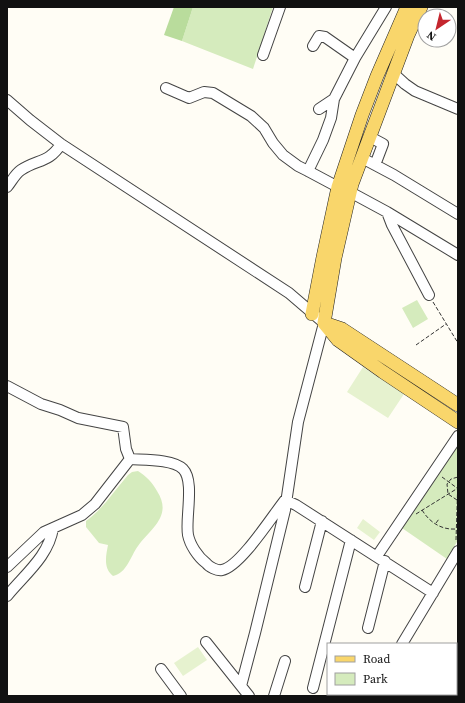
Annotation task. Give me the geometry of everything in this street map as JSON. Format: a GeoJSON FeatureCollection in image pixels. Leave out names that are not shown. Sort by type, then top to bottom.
{"type":"FeatureCollection","features":[{"type":"Feature","properties":{"kind":"main road"},"geometry":{"type":"LineString","coordinates":[[407,7],[362,115],[344,190],[335,258],[324,323],[338,340],[458,422]]}},
{"type":"Feature","properties":{"kind":"main road"},"geometry":{"type":"LineString","coordinates":[[312,314],[327,235],[344,190],[362,158],[408,35],[421,7]]}},
{"type":"Feature","properties":{"kind":"main road"},"geometry":{"type":"LineString","coordinates":[[324,323],[342,329],[458,406]]}},
{"type":"Feature","properties":{"kind":"street"},"geometry":{"type":"LineString","coordinates":[[263,55],[280,7]]}},
{"type":"Feature","properties":{"kind":"street"},"geometry":{"type":"LineString","coordinates":[[308,171],[323,140],[331,118],[334,99],[355,58],[386,7]]}},
{"type":"Feature","properties":{"kind":"street"},"geometry":{"type":"LineString","coordinates":[[313,46],[319,36],[325,37],[355,58]]}},
{"type":"Feature","properties":{"kind":"street"},"geometry":{"type":"LineString","coordinates":[[394,74],[415,92],[458,109]]}},
{"type":"Feature","properties":{"kind":"street"},"geometry":{"type":"LineString","coordinates":[[166,88],[188,98],[204,92],[213,93],[251,116],[264,128],[283,155],[298,166],[387,212],[458,255]]}},
{"type":"Feature","properties":{"kind":"street"},"geometry":{"type":"LineString","coordinates":[[319,109],[334,99]]}},
{"type":"Feature","properties":{"kind":"street"},"geometry":{"type":"LineString","coordinates":[[7,100],[61,144],[289,293],[324,323],[298,422],[285,510],[273,563],[241,686]]}},
{"type":"Feature","properties":{"kind":"street"},"geometry":{"type":"LineString","coordinates":[[370,137],[383,144],[375,165]]}},
{"type":"Feature","properties":{"kind":"street"},"geometry":{"type":"LineString","coordinates":[[7,187],[21,170],[47,159],[61,144]]}},
{"type":"Feature","properties":{"kind":"street"},"geometry":{"type":"LineString","coordinates":[[362,158],[394,175],[458,214]]}},
{"type":"Feature","properties":{"kind":"street"},"geometry":{"type":"LineString","coordinates":[[387,212],[392,226],[428,295]]}},
{"type":"Feature","properties":{"kind":"street"},"geometry":{"type":"LineString","coordinates":[[7,386],[41,404],[78,418],[123,427],[125,444],[130,459]]}},
{"type":"Feature","properties":{"kind":"street"},"geometry":{"type":"LineString","coordinates":[[368,628],[381,558],[458,436]]}},
{"type":"Feature","properties":{"kind":"street"},"geometry":{"type":"LineString","coordinates":[[130,459],[171,463],[185,470],[189,488],[187,519],[188,536],[191,545],[206,564],[214,568],[222,570],[229,567],[240,557],[269,523],[286,500]]}},
{"type":"Feature","properties":{"kind":"street"},"geometry":{"type":"LineString","coordinates":[[7,567],[44,532],[82,515],[95,504],[130,459]]}},
{"type":"Feature","properties":{"kind":"street"},"geometry":{"type":"LineString","coordinates":[[286,500],[381,558],[433,593]]}},
{"type":"Feature","properties":{"kind":"street"},"geometry":{"type":"LineString","coordinates":[[305,587],[322,521]]}},
{"type":"Feature","properties":{"kind":"street"},"geometry":{"type":"LineString","coordinates":[[7,596],[41,557],[52,535],[53,528]]}},
{"type":"Feature","properties":{"kind":"street"},"geometry":{"type":"LineString","coordinates":[[313,688],[351,540]]}},
{"type":"Feature","properties":{"kind":"street"},"geometry":{"type":"LineString","coordinates":[[403,643],[457,554]]}},
{"type":"Feature","properties":{"kind":"street"},"geometry":{"type":"LineString","coordinates":[[206,642],[249,696]]}},
{"type":"Feature","properties":{"kind":"street"},"geometry":{"type":"LineString","coordinates":[[274,696],[285,661]]}},
{"type":"Feature","properties":{"kind":"street"},"geometry":{"type":"LineString","coordinates":[[161,669],[181,696]]}},
{"type":"Feature","properties":{"kind":"path"},"geometry":{"type":"LineString","coordinates":[[428,295],[458,343]]}},
{"type":"Feature","properties":{"kind":"path"},"geometry":{"type":"LineString","coordinates":[[416,345],[446,324]]}},
{"type":"Feature","properties":{"kind":"path"},"geometry":{"type":"LineString","coordinates":[[434,472],[458,488]]}},
{"type":"Feature","properties":{"kind":"path"},"geometry":{"type":"LineString","coordinates":[[456,540],[458,477],[453,478],[448,482],[447,487],[448,494],[457,500]]}},
{"type":"Feature","properties":{"kind":"path"},"geometry":{"type":"LineString","coordinates":[[416,513],[458,488]]}},
{"type":"Feature","properties":{"kind":"path"},"geometry":{"type":"LineString","coordinates":[[422,510],[436,524],[445,529],[456,529]]}},
{"type":"Feature","properties":{"kind":"path"},"geometry":{"type":"LineString","coordinates":[[436,524],[439,519]]}},
{"type":"Feature","properties":{"kind":"green space"},"geometry":{"type":"Polygon","coordinates":[[[174,7],[193,7],[182,41],[164,35],[174,7]]]}},
{"type":"Feature","properties":{"kind":"green space"},"geometry":{"type":"Polygon","coordinates":[[[193,7],[273,7],[253,69],[182,41],[193,7]]]}},
{"type":"Feature","properties":{"kind":"green space"},"geometry":{"type":"Polygon","coordinates":[[[417,300],[428,319],[413,328],[402,308],[417,300]]]}},
{"type":"Feature","properties":{"kind":"green space"},"geometry":{"type":"Polygon","coordinates":[[[363,367],[404,394],[388,418],[347,392],[363,367]]]}},
{"type":"Feature","properties":{"kind":"green space"},"geometry":{"type":"Polygon","coordinates":[[[458,442],[458,540],[447,559],[399,526],[458,442]]]}},
{"type":"Feature","properties":{"kind":"green space"},"geometry":{"type":"Polygon","coordinates":[[[138,471],[153,485],[161,500],[163,508],[158,521],[138,546],[128,564],[122,572],[113,576],[106,566],[108,545],[99,543],[86,527],[86,521],[103,505],[128,475],[132,472],[138,471]]]}},
{"type":"Feature","properties":{"kind":"green space"},"geometry":{"type":"Polygon","coordinates":[[[363,519],[380,532],[374,540],[357,528],[363,519]]]}},
{"type":"Feature","properties":{"kind":"green space"},"geometry":{"type":"Polygon","coordinates":[[[198,647],[207,660],[183,676],[174,663],[198,647]]]}}]}
